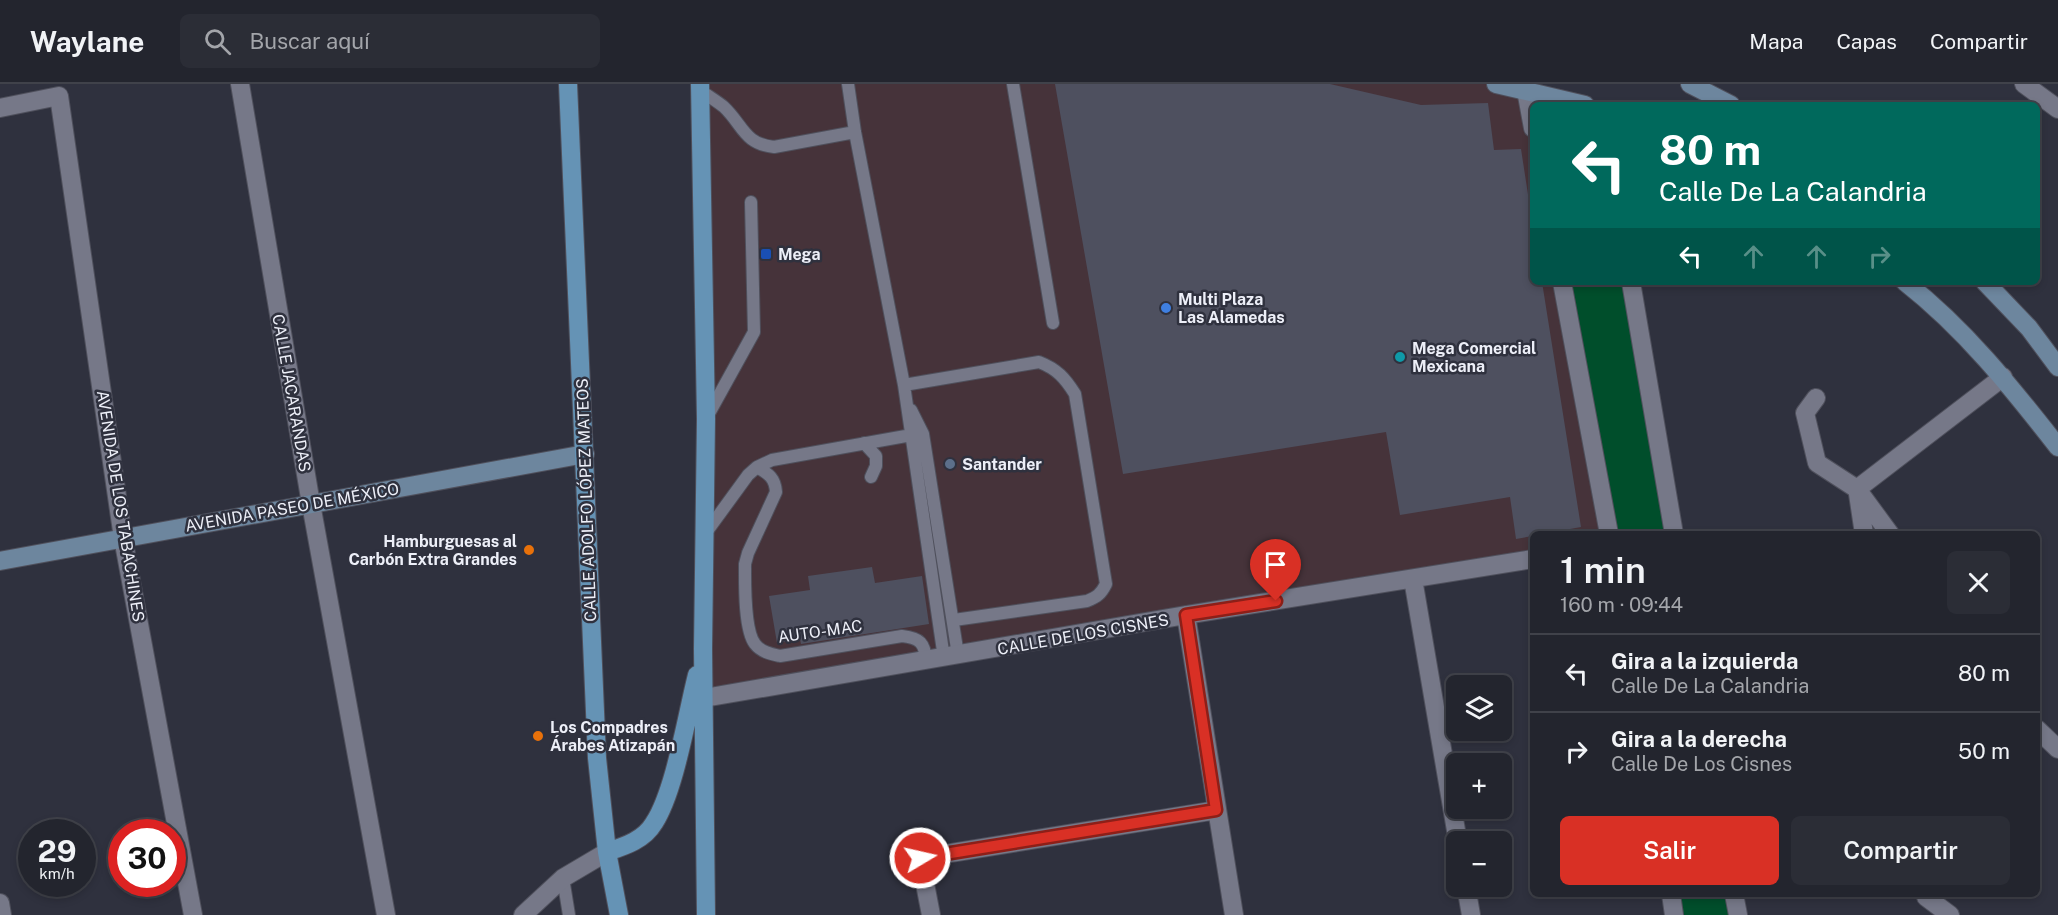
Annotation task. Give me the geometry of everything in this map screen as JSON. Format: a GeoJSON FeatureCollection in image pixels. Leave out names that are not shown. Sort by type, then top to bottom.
{"type":"FeatureCollection","features":[{"type":"Feature","properties":{"kind":"main road","name":"CALLE ADOLFO LÓPEZ MATEOS"},"geometry":{"type":"LineString","coordinates":[[568,84],[597,758],[608,852],[619,915]]}},
{"type":"Feature","properties":{"kind":"main road"},"geometry":{"type":"LineString","coordinates":[[700,87],[706,419],[703,649],[706,915]]}},
{"type":"Feature","properties":{"kind":"main road"},"geometry":{"type":"LineString","coordinates":[[608,852],[636,841],[654,825],[667,798],[703,649]]}},
{"type":"Feature","properties":{"kind":"street","name":"CALLE JACARANDAS"},"geometry":{"type":"LineString","coordinates":[[240,84],[311,504],[386,915]]}},
{"type":"Feature","properties":{"kind":"street"},"geometry":{"type":"LineString","coordinates":[[1496,84],[1573,102]]}},
{"type":"Feature","properties":{"kind":"street"},"geometry":{"type":"LineString","coordinates":[[1690,84],[1725,102]]}},
{"type":"Feature","properties":{"kind":"street"},"geometry":{"type":"LineString","coordinates":[[1711,84],[1736,102]]}},
{"type":"Feature","properties":{"kind":"street"},"geometry":{"type":"LineString","coordinates":[[2024,84],[2058,109]]}},
{"type":"Feature","properties":{"kind":"street"},"geometry":{"type":"LineString","coordinates":[[1526,90],[1530,112]]}},
{"type":"Feature","properties":{"kind":"street","name":"AVENIDA DE LOS TABACHINES"},"geometry":{"type":"LineString","coordinates":[[0,108],[59,96],[123,538],[193,915]]}},
{"type":"Feature","properties":{"kind":"street"},"geometry":{"type":"LineString","coordinates":[[1563,285],[1608,531]]}},
{"type":"Feature","properties":{"kind":"street"},"geometry":{"type":"LineString","coordinates":[[1632,285],[1673,531]]}},
{"type":"Feature","properties":{"kind":"street"},"geometry":{"type":"LineString","coordinates":[[1908,285],[1961,331],[2003,377],[2058,447]]}},
{"type":"Feature","properties":{"kind":"street"},"geometry":{"type":"LineString","coordinates":[[1989,285],[2029,328],[2058,367]]}},
{"type":"Feature","properties":{"kind":"street"},"geometry":{"type":"LineString","coordinates":[[1857,489],[2003,377]]}},
{"type":"Feature","properties":{"kind":"street"},"geometry":{"type":"LineString","coordinates":[[1816,398],[1805,413],[1816,463],[1857,489],[1888,531]]}},
{"type":"Feature","properties":{"kind":"street","name":"AVENIDA PASEO DE MÉXICO"},"geometry":{"type":"LineString","coordinates":[[0,561],[585,454]]}},
{"type":"Feature","properties":{"kind":"street"},"geometry":{"type":"LineString","coordinates":[[1857,489],[1864,531]]}},
{"type":"Feature","properties":{"kind":"street","name":"CALLE DE LOS CISNES"},"geometry":{"type":"LineString","coordinates":[[704,699],[1186,615],[1530,560]]}},
{"type":"Feature","properties":{"kind":"street"},"geometry":{"type":"LineString","coordinates":[[1413,579],[1456,831]]}},
{"type":"Feature","properties":{"kind":"street"},"geometry":{"type":"LineString","coordinates":[[1186,615],[1234,915]]}},
{"type":"Feature","properties":{"kind":"street"},"geometry":{"type":"LineString","coordinates":[[2040,732],[2058,749]]}},
{"type":"Feature","properties":{"kind":"street"},"geometry":{"type":"LineString","coordinates":[[931,915],[920,858],[1216,810]]}},
{"type":"Feature","properties":{"kind":"street"},"geometry":{"type":"LineString","coordinates":[[523,915],[563,878],[608,852]]}},
{"type":"Feature","properties":{"kind":"street"},"geometry":{"type":"LineString","coordinates":[[1468,897],[1471,915]]}},
{"type":"Feature","properties":{"kind":"street"},"geometry":{"type":"LineString","coordinates":[[1671,897],[1674,915]]}},
{"type":"Feature","properties":{"kind":"street"},"geometry":{"type":"LineString","coordinates":[[1735,897],[1738,915]]}},
{"type":"Feature","properties":{"kind":"street"},"geometry":{"type":"LineString","coordinates":[[1925,897],[1929,915]]}},
{"type":"Feature","properties":{"kind":"street"},"geometry":{"type":"LineString","coordinates":[[1928,897],[1950,915]]}},
{"type":"Feature","properties":{"kind":"street"},"geometry":{"type":"LineString","coordinates":[[0,903],[2,915]]}},
{"type":"Feature","properties":{"kind":"lane"},"geometry":{"type":"LineString","coordinates":[[848,84],[906,400],[917,434],[954,620],[943,658]]}},
{"type":"Feature","properties":{"kind":"lane"},"geometry":{"type":"LineString","coordinates":[[1013,84],[1053,323]]}},
{"type":"Feature","properties":{"kind":"lane"},"geometry":{"type":"LineString","coordinates":[[700,87],[724,107],[749,139],[761,146],[774,147],[855,132]]}},
{"type":"Feature","properties":{"kind":"lane"},"geometry":{"type":"LineString","coordinates":[[706,419],[754,332],[751,202]]}},
{"type":"Feature","properties":{"kind":"lane"},"geometry":{"type":"LineString","coordinates":[[904,384],[1039,362],[1053,368],[1066,378],[1075,394],[1078,408],[1105,574],[1106,584],[1102,592],[1098,597],[1087,601],[954,620]]}},
{"type":"Feature","properties":{"kind":"lane"},"geometry":{"type":"LineString","coordinates":[[704,535],[757,467],[772,460],[917,434]]}},
{"type":"Feature","properties":{"kind":"lane"},"geometry":{"type":"LineString","coordinates":[[917,434],[916,470],[943,658]]}},
{"type":"Feature","properties":{"kind":"lane"},"geometry":{"type":"LineString","coordinates":[[864,443],[876,456],[876,466],[871,477]]}},
{"type":"Feature","properties":{"kind":"lane","name":"AUTO-MAC"},"geometry":{"type":"LineString","coordinates":[[757,467],[769,474],[776,482],[776,492],[745,564],[749,634],[756,646],[768,654],[780,656],[902,636],[917,638],[925,647],[943,658]]}},
{"type":"Feature","properties":{"kind":"lane"},"geometry":{"type":"LineString","coordinates":[[563,878],[569,915]]}},
{"type":"Feature","properties":{"kind":"shaded area"},"geometry":{"type":"Polygon","coordinates":[[[700,84],[1496,84],[1526,90],[1530,112],[1530,285],[1563,285],[1608,531],[1530,531],[1530,560],[704,698],[700,84]]]}},
{"type":"Feature","properties":{"kind":"green space"},"geometry":{"type":"Polygon","coordinates":[[[1563,285],[1632,285],[1673,531],[1608,531],[1563,285]]]}},
{"type":"Feature","properties":{"kind":"green space"},"geometry":{"type":"Polygon","coordinates":[[[1671,897],[1734,897],[1737,915],[1674,915],[1671,897]]]}},
{"type":"Feature","properties":{"kind":"building","name":"Mega Comercial Mexicana"},"geometry":{"type":"Polygon","coordinates":[[[1055,84],[1330,84],[1421,105],[1488,103],[1494,150],[1521,149],[1530,208],[1530,285],[1542,285],[1581,527],[1559,531],[1530,531],[1530,536],[1516,539],[1510,497],[1400,515],[1386,432],[1123,474],[1055,84]]]}},
{"type":"Feature","properties":{"kind":"building"},"geometry":{"type":"Polygon","coordinates":[[[872,567],[875,583],[922,576],[929,624],[801,644],[800,639],[777,643],[769,596],[810,590],[808,576],[872,567]]]}},
{"type":"Feature","properties":{"kind":"place","name":"Mega"},"geometry":{"type":"Point","coordinates":[766,254]}},
{"type":"Feature","properties":{"kind":"place","name":"Multi Plaza Las Alamedas"},"geometry":{"type":"Point","coordinates":[1166,308]}},
{"type":"Feature","properties":{"kind":"place","name":"Mega Comercial Mexicana"},"geometry":{"type":"Point","coordinates":[1400,357]}},
{"type":"Feature","properties":{"kind":"place","name":"Santander"},"geometry":{"type":"Point","coordinates":[950,464]}},
{"type":"Feature","properties":{"kind":"place","name":"Hamburguesas al Carbón Extra Grandes"},"geometry":{"type":"Point","coordinates":[529,550]}},
{"type":"Feature","properties":{"kind":"place","name":"Los Compadres Árabes Atizapán"},"geometry":{"type":"Point","coordinates":[538,736]}},
{"type":"Feature","properties":{"kind":"route"},"geometry":{"type":"LineString","coordinates":[[920,858],[1216,810],[1186,615],[1276,601]]}}]}
